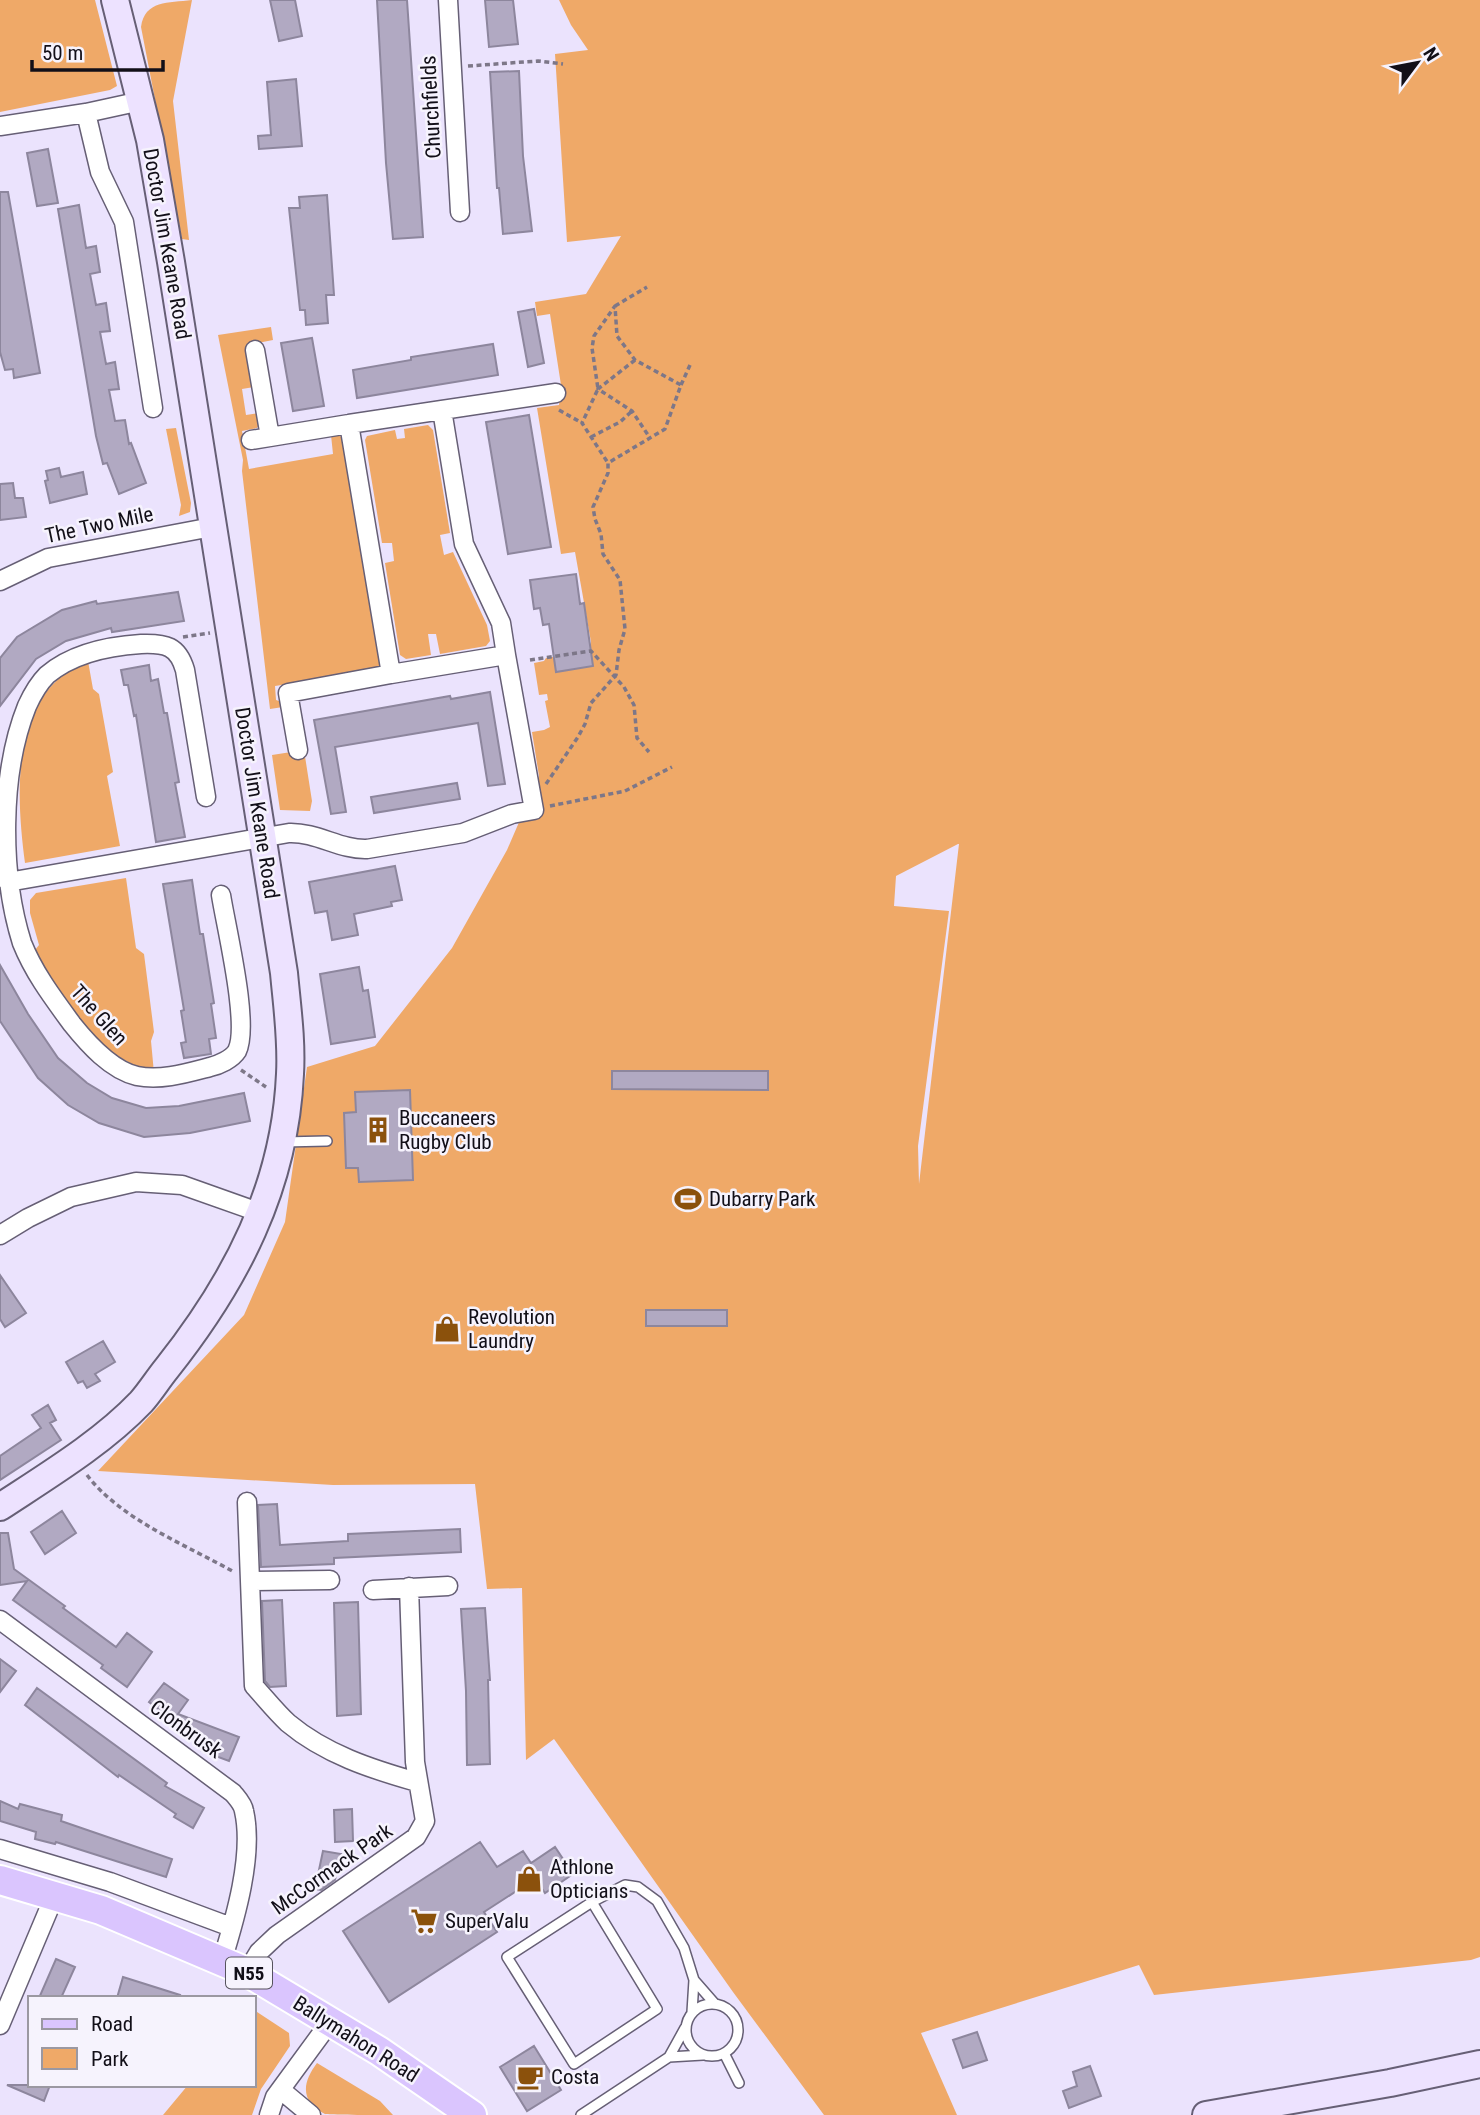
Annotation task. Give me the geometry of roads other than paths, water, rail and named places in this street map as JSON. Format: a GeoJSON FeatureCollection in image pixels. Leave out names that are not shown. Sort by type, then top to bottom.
{"type":"FeatureCollection","features":[{"type":"Feature","properties":{"kind":"main road","name":"Ballymahon Road"},"geometry":{"type":"LineString","coordinates":[[0,1881],[101,1910],[234,1966],[379,2051],[472,2115]]}},
{"type":"Feature","properties":{"kind":"street","name":"Churchfields"},"geometry":{"type":"LineString","coordinates":[[449,0],[460,212]]}},
{"type":"Feature","properties":{"kind":"street","name":"Doctor Jim Keane Road"},"geometry":{"type":"LineString","coordinates":[[0,1507],[110,1430],[141,1401],[190,1339],[233,1273],[261,1213],[282,1142],[288,1101],[289,1019],[279,938],[173,275],[120,1]]}},
{"type":"Feature","properties":{"kind":"street"},"geometry":{"type":"LineString","coordinates":[[0,126],[86,113],[141,101]]}},
{"type":"Feature","properties":{"kind":"street"},"geometry":{"type":"LineString","coordinates":[[86,113],[100,172],[124,222],[153,408]]}},
{"type":"Feature","properties":{"kind":"street"},"geometry":{"type":"LineString","coordinates":[[255,350],[270,437]]}},
{"type":"Feature","properties":{"kind":"street"},"geometry":{"type":"LineString","coordinates":[[251,440],[556,393]]}},
{"type":"Feature","properties":{"kind":"street"},"geometry":{"type":"LineString","coordinates":[[8,882],[289,833],[305,833],[352,848],[367,849],[463,833],[533,803],[500,624],[464,544],[442,410]]}},
{"type":"Feature","properties":{"kind":"street"},"geometry":{"type":"LineString","coordinates":[[349,424],[391,674]]}},
{"type":"Feature","properties":{"kind":"street","name":"The Two Mile"},"geometry":{"type":"LineString","coordinates":[[0,581],[48,558],[212,527]]}},
{"type":"Feature","properties":{"kind":"street","name":"The Glen"},"geometry":{"type":"LineString","coordinates":[[206,797],[185,670],[180,657],[170,647],[150,644],[88,653],[71,660],[53,671],[38,687],[21,718],[9,750],[2,838],[8,882],[20,935],[33,967],[68,1019],[105,1059],[135,1075],[161,1077],[215,1066],[234,1055],[240,1042],[242,1027],[221,895]]}},
{"type":"Feature","properties":{"kind":"street"},"geometry":{"type":"LineString","coordinates":[[299,750],[288,693],[506,655]]}},
{"type":"Feature","properties":{"kind":"street"},"geometry":{"type":"LineString","coordinates":[[0,1235],[71,1196],[136,1182],[182,1185],[261,1213]]}},
{"type":"Feature","properties":{"kind":"street"},"geometry":{"type":"LineString","coordinates":[[247,1502],[254,1686],[286,1722],[317,1744],[366,1767],[417,1782]]}},
{"type":"Feature","properties":{"kind":"street"},"geometry":{"type":"LineString","coordinates":[[252,1581],[330,1580]]}},
{"type":"Feature","properties":{"kind":"street"},"geometry":{"type":"LineString","coordinates":[[373,1590],[448,1586]]}},
{"type":"Feature","properties":{"kind":"street","name":"McCormack Park"},"geometry":{"type":"LineString","coordinates":[[234,1966],[259,1952],[277,1936],[416,1837],[425,1821],[417,1782],[409,1587]]}},
{"type":"Feature","properties":{"kind":"street","name":"Clonbrusk"},"geometry":{"type":"LineString","coordinates":[[0,1620],[233,1793],[244,1810],[246,1838],[240,1888],[231,1927],[234,1966]]}},
{"type":"Feature","properties":{"kind":"street"},"geometry":{"type":"LineString","coordinates":[[0,1849],[110,1882],[231,1927]]}},
{"type":"Feature","properties":{"kind":"street"},"geometry":{"type":"LineString","coordinates":[[0,2025],[54,1897]]}},
{"type":"Feature","properties":{"kind":"street"},"geometry":{"type":"LineString","coordinates":[[269,2115],[275,2097],[331,2022]]}},
{"type":"Feature","properties":{"kind":"street"},"geometry":{"type":"LineString","coordinates":[[1206,2115],[1390,2083],[1480,2064]]}},
{"type":"Feature","properties":{"kind":"street"},"geometry":{"type":"LineString","coordinates":[[281,2090],[311,2115]]}},
{"type":"Feature","properties":{"kind":"lane"},"geometry":{"type":"LineString","coordinates":[[282,1142],[327,1141]]}},
{"type":"Feature","properties":{"kind":"lane"},"geometry":{"type":"LineString","coordinates":[[581,2115],[669,2057],[692,2012],[694,1980],[684,1948],[657,1901],[638,1887],[625,1885],[592,1902],[507,1957],[574,2064],[657,2009],[592,1902]]}},
{"type":"Feature","properties":{"kind":"lane"},"geometry":{"type":"LineString","coordinates":[[669,2057],[712,2056],[724,2053],[734,2044],[738,2026],[730,2011],[715,2004],[694,1980]]}},
{"type":"Feature","properties":{"kind":"lane"},"geometry":{"type":"LineString","coordinates":[[692,2012],[706,2004],[715,2004]]}},
{"type":"Feature","properties":{"kind":"lane"},"geometry":{"type":"LineString","coordinates":[[686,2027],[689,2043],[703,2055]]}},
{"type":"Feature","properties":{"kind":"lane"},"geometry":{"type":"LineString","coordinates":[[724,2053],[739,2083]]}},
{"type":"Feature","properties":{"kind":"place","name":"Buccaneers Rugby Club"},"geometry":{"type":"Point","coordinates":[378,1130]}},
{"type":"Feature","properties":{"kind":"place","name":"Dubarry Park"},"geometry":{"type":"Point","coordinates":[688,1199]}},
{"type":"Feature","properties":{"kind":"place","name":"Revolution Laundry"},"geometry":{"type":"Point","coordinates":[447,1329]}},
{"type":"Feature","properties":{"kind":"place","name":"Athlone Opticians"},"geometry":{"type":"Point","coordinates":[529,1879]}},
{"type":"Feature","properties":{"kind":"place","name":"SuperValu"},"geometry":{"type":"Point","coordinates":[424,1921]}},
{"type":"Feature","properties":{"kind":"place","name":"Costa"},"geometry":{"type":"Point","coordinates":[530,2077]}}]}
